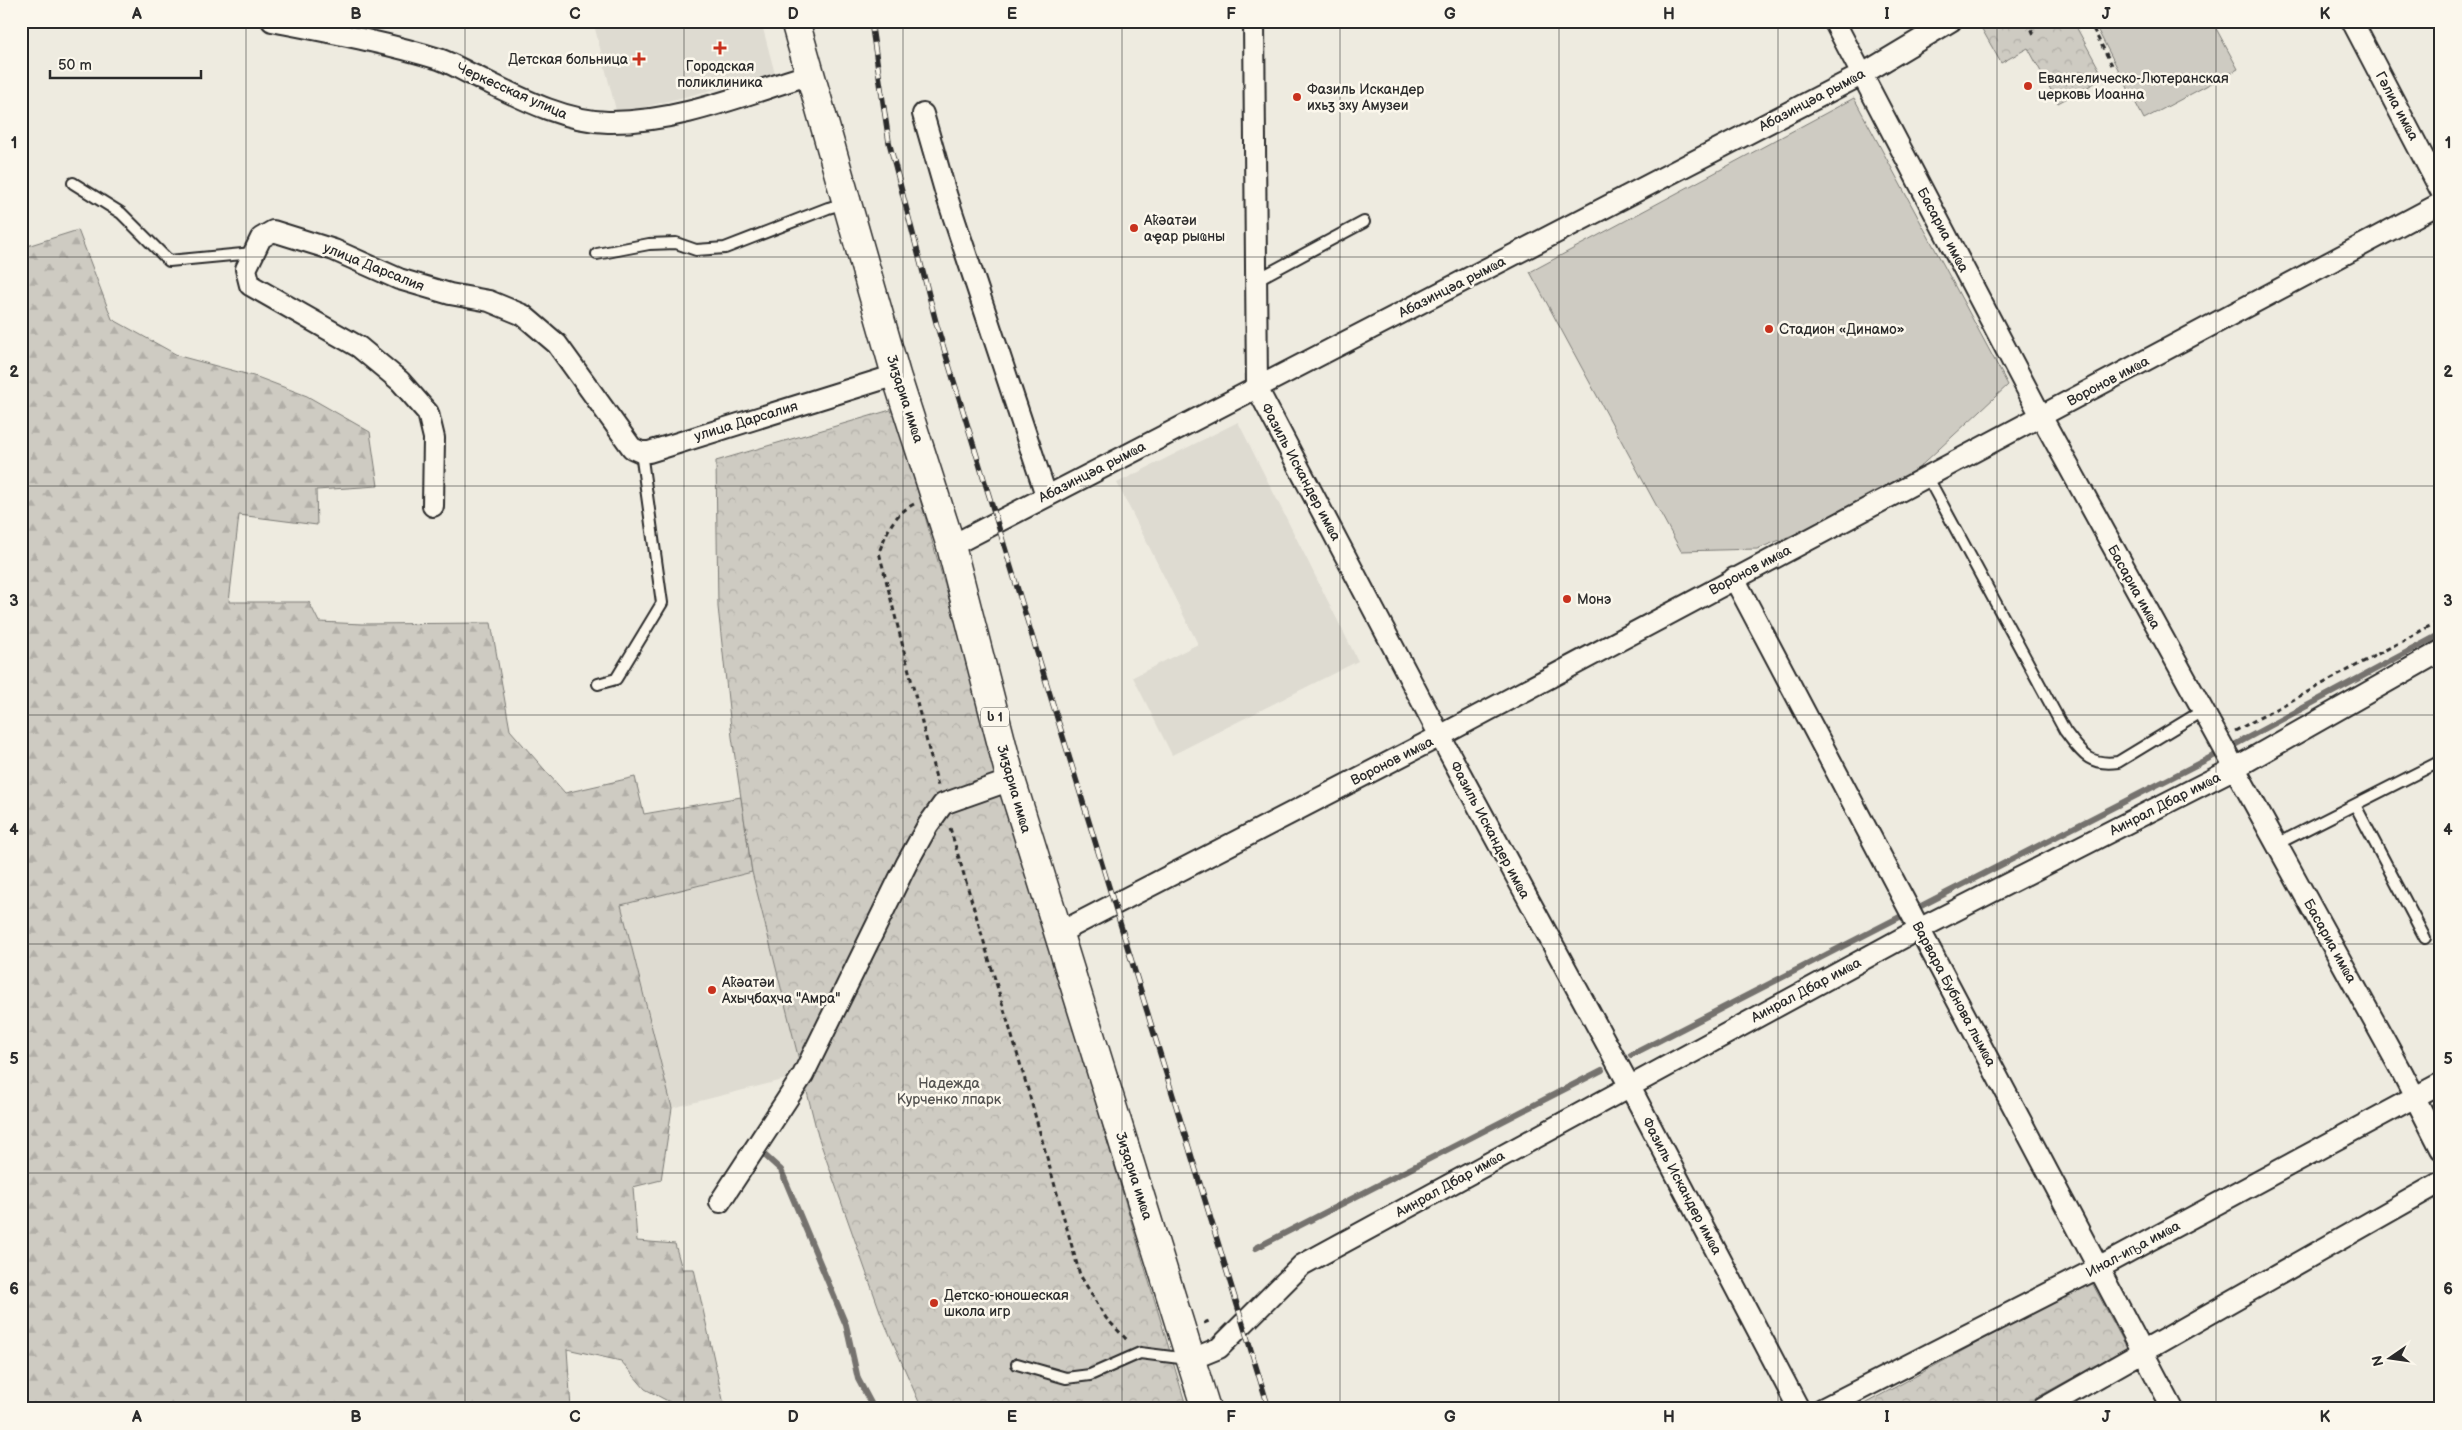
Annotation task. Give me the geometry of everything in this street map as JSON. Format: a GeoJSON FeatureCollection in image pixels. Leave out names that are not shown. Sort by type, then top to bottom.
{"type":"FeatureCollection","features":[{"type":"Feature","properties":{"kind":"highway","name":"Ӡиӡариа имҩа"},"geometry":{"type":"LineString","coordinates":[[795,21],[896,375],[951,546],[1011,780],[1057,934],[1206,1409]]}},
{"type":"Feature","properties":{"kind":"street","name":"Черкесская улица"},"geometry":{"type":"LineString","coordinates":[[272,21],[366,39],[441,59],[517,96],[576,120],[608,122],[647,120],[686,113],[811,74]]}},
{"type":"Feature","properties":{"kind":"street","name":"Фазиль Искандер имҩа"},"geometry":{"type":"LineString","coordinates":[[1254,21],[1257,388],[1440,736],[1629,1086],[1799,1409]]}},
{"type":"Feature","properties":{"kind":"street","name":"Басариа имҩа"},"geometry":{"type":"LineString","coordinates":[[1834,21],[2041,416],[2202,711],[2236,768],[2441,1149]]}},
{"type":"Feature","properties":{"kind":"street","name":"Абазинцәа рымҩа"},"geometry":{"type":"LineString","coordinates":[[951,546],[1046,495],[1257,388],[1861,75],[1951,21]]}},
{"type":"Feature","properties":{"kind":"street","name":"Гәлиа имҩа"},"geometry":{"type":"LineString","coordinates":[[2352,21],[2441,191]]}},
{"type":"Feature","properties":{"kind":"street"},"geometry":{"type":"LineString","coordinates":[[923,114],[946,194],[1046,495]]}},
{"type":"Feature","properties":{"kind":"street","name":"Воронов имҩа"},"geometry":{"type":"LineString","coordinates":[[1057,934],[1440,736],[1734,578],[1928,478],[2441,203]]}},
{"type":"Feature","properties":{"kind":"street","name":"улица Дарсалия"},"geometry":{"type":"LineString","coordinates":[[433,506],[434,438],[428,414],[400,381],[359,347],[250,284],[246,269],[261,238],[272,231],[334,250],[399,280],[450,294],[489,301],[523,315],[557,344],[632,448],[641,452],[649,452],[896,375]]}},
{"type":"Feature","properties":{"kind":"street","name":"Варвара Бубнова лымҩа"},"geometry":{"type":"LineString","coordinates":[[1734,578],[2173,1409]]}},
{"type":"Feature","properties":{"kind":"street","name":"Аинрал Дбар имҩа"},"geometry":{"type":"LineString","coordinates":[[1192,1360],[1219,1348],[1302,1265],[1919,929],[2236,768],[2441,651]]}},
{"type":"Feature","properties":{"kind":"street"},"geometry":{"type":"LineString","coordinates":[[720,1202],[803,1075],[907,863],[928,825],[943,804],[1011,780]]}},
{"type":"Feature","properties":{"kind":"street","name":"Инал-иҧа имҩа"},"geometry":{"type":"LineString","coordinates":[[1822,1409],[2098,1268],[2441,1083]]}},
{"type":"Feature","properties":{"kind":"street"},"geometry":{"type":"LineString","coordinates":[[2042,1409],[2441,1182]]}},
{"type":"Feature","properties":{"kind":"lane"},"geometry":{"type":"LineString","coordinates":[[74,184],[121,213],[169,261],[253,253]]}},
{"type":"Feature","properties":{"kind":"lane"},"geometry":{"type":"LineString","coordinates":[[597,254],[649,244],[676,243],[696,250],[725,248],[828,208],[847,203]]}},
{"type":"Feature","properties":{"kind":"lane"},"geometry":{"type":"LineString","coordinates":[[1256,280],[1364,222]]}},
{"type":"Feature","properties":{"kind":"lane"},"geometry":{"type":"LineString","coordinates":[[598,684],[616,679],[662,603],[641,452]]}},
{"type":"Feature","properties":{"kind":"lane"},"geometry":{"type":"LineString","coordinates":[[1928,478],[2064,731],[2085,757],[2103,764],[2118,762],[2202,711]]}},
{"type":"Feature","properties":{"kind":"lane"},"geometry":{"type":"LineString","coordinates":[[2277,844],[2441,761]]}},
{"type":"Feature","properties":{"kind":"lane"},"geometry":{"type":"LineString","coordinates":[[2355,805],[2425,938]]}},
{"type":"Feature","properties":{"kind":"lane"},"geometry":{"type":"LineString","coordinates":[[1017,1364],[1066,1378],[1090,1375],[1140,1353],[1192,1360]]}},
{"type":"Feature","properties":{"kind":"path"},"geometry":{"type":"LineString","coordinates":[[2028,21],[2035,37]]}},
{"type":"Feature","properties":{"kind":"path"},"geometry":{"type":"LineString","coordinates":[[2089,21],[2112,65]]}},
{"type":"Feature","properties":{"kind":"path"},"geometry":{"type":"LineString","coordinates":[[935,492],[901,510],[891,524],[879,552],[943,804],[1028,1090],[1080,1275],[1106,1318],[1140,1353]]}},
{"type":"Feature","properties":{"kind":"path"},"geometry":{"type":"LineString","coordinates":[[2219,739],[2441,620]]}},
{"type":"Feature","properties":{"kind":"shaded area"},"geometry":{"type":"Polygon","coordinates":[[[593,21],[761,21],[775,74],[617,114],[593,21]]]}},
{"type":"Feature","properties":{"kind":"shaded area"},"geometry":{"type":"Polygon","coordinates":[[[1238,422],[1358,661],[1172,755],[1133,677],[1198,644],[1117,483],[1238,422]]]}},
{"type":"Feature","properties":{"kind":"shaded area","name":"Аҟәатәи Ахыҷбаҳча \"Амра\""},"geometry":{"type":"Polygon","coordinates":[[[752,872],[803,1075],[672,1108],[621,905],[752,872]]]}},
{"type":"Feature","properties":{"kind":"green space"},"geometry":{"type":"Polygon","coordinates":[[[2073,21],[2104,78],[2058,103],[2028,48],[2001,63],[1978,22],[2073,21]]]}},
{"type":"Feature","properties":{"kind":"green space"},"geometry":{"type":"Polygon","coordinates":[[[2093,21],[2212,21],[2238,69],[2144,119],[2093,21]]]}},
{"type":"Feature","properties":{"kind":"green space","name":"Cтадион «Динамо»"},"geometry":{"type":"Polygon","coordinates":[[[1854,98],[2008,385],[1912,474],[1818,525],[1757,549],[1681,551],[1530,272],[1854,98]]]}},
{"type":"Feature","properties":{"kind":"green space"},"geometry":{"type":"Polygon","coordinates":[[[78,230],[112,319],[179,356],[257,377],[307,396],[370,432],[378,486],[316,490],[317,525],[239,515],[229,602],[309,602],[319,622],[362,624],[491,623],[510,730],[565,793],[635,777],[644,814],[741,797],[752,872],[621,905],[672,1108],[661,1180],[633,1187],[637,1241],[675,1244],[682,1269],[694,1269],[725,1409],[683,1409],[645,1389],[621,1361],[567,1349],[571,1409],[21,1409],[21,528],[29,511],[21,505],[21,248],[78,230]]]}},
{"type":"Feature","properties":{"kind":"green space","name":"Надежда Курченко лпарк"},"geometry":{"type":"Polygon","coordinates":[[[894,409],[1044,929],[1187,1409],[922,1409],[882,1317],[818,1136],[752,872],[732,737],[718,607],[716,461],[894,409]]]}},
{"type":"Feature","properties":{"kind":"green space"},"geometry":{"type":"Polygon","coordinates":[[[2091,1281],[2127,1348],[2016,1409],[1855,1409],[2091,1281]]]}},
{"type":"Feature","properties":{"kind":"waterway"},"geometry":{"type":"LineString","coordinates":[[1631,1055],[2225,750],[2441,634]]}},
{"type":"Feature","properties":{"kind":"waterway"},"geometry":{"type":"LineString","coordinates":[[1256,1248],[1602,1070]]}},
{"type":"Feature","properties":{"kind":"waterway"},"geometry":{"type":"LineString","coordinates":[[759,1150],[781,1170],[846,1325],[858,1379],[874,1409]]}},
{"type":"Feature","properties":{"kind":"railway"},"geometry":{"type":"LineString","coordinates":[[871,21],[889,142],[937,326],[1269,1409]]}},
{"type":"Feature","properties":{"kind":"place","name":"Городская поликлиника"},"geometry":{"type":"Point","coordinates":[720,48]}},
{"type":"Feature","properties":{"kind":"place","name":"Детская больница"},"geometry":{"type":"Point","coordinates":[639,59]}},
{"type":"Feature","properties":{"kind":"place","name":"Евангелическо-Лютеранская церковь Иоанна"},"geometry":{"type":"Point","coordinates":[2028,86]}},
{"type":"Feature","properties":{"kind":"place","name":"Фазиль Искандер ихьӡ зху Амузеи"},"geometry":{"type":"Point","coordinates":[1297,97]}},
{"type":"Feature","properties":{"kind":"place","name":"Аҟәатәи аҿар рыҩны"},"geometry":{"type":"Point","coordinates":[1134,228]}},
{"type":"Feature","properties":{"kind":"place","name":"Cтадион «Динамо»"},"geometry":{"type":"Point","coordinates":[1769,329]}},
{"type":"Feature","properties":{"kind":"place","name":"Монэ"},"geometry":{"type":"Point","coordinates":[1567,599]}},
{"type":"Feature","properties":{"kind":"place","name":"Аҟәатәи Ахыҷбаҳча \"Амра\""},"geometry":{"type":"Point","coordinates":[712,990]}},
{"type":"Feature","properties":{"kind":"place","name":"Детско-юношеская школа игр"},"geometry":{"type":"Point","coordinates":[934,1303]}}]}
